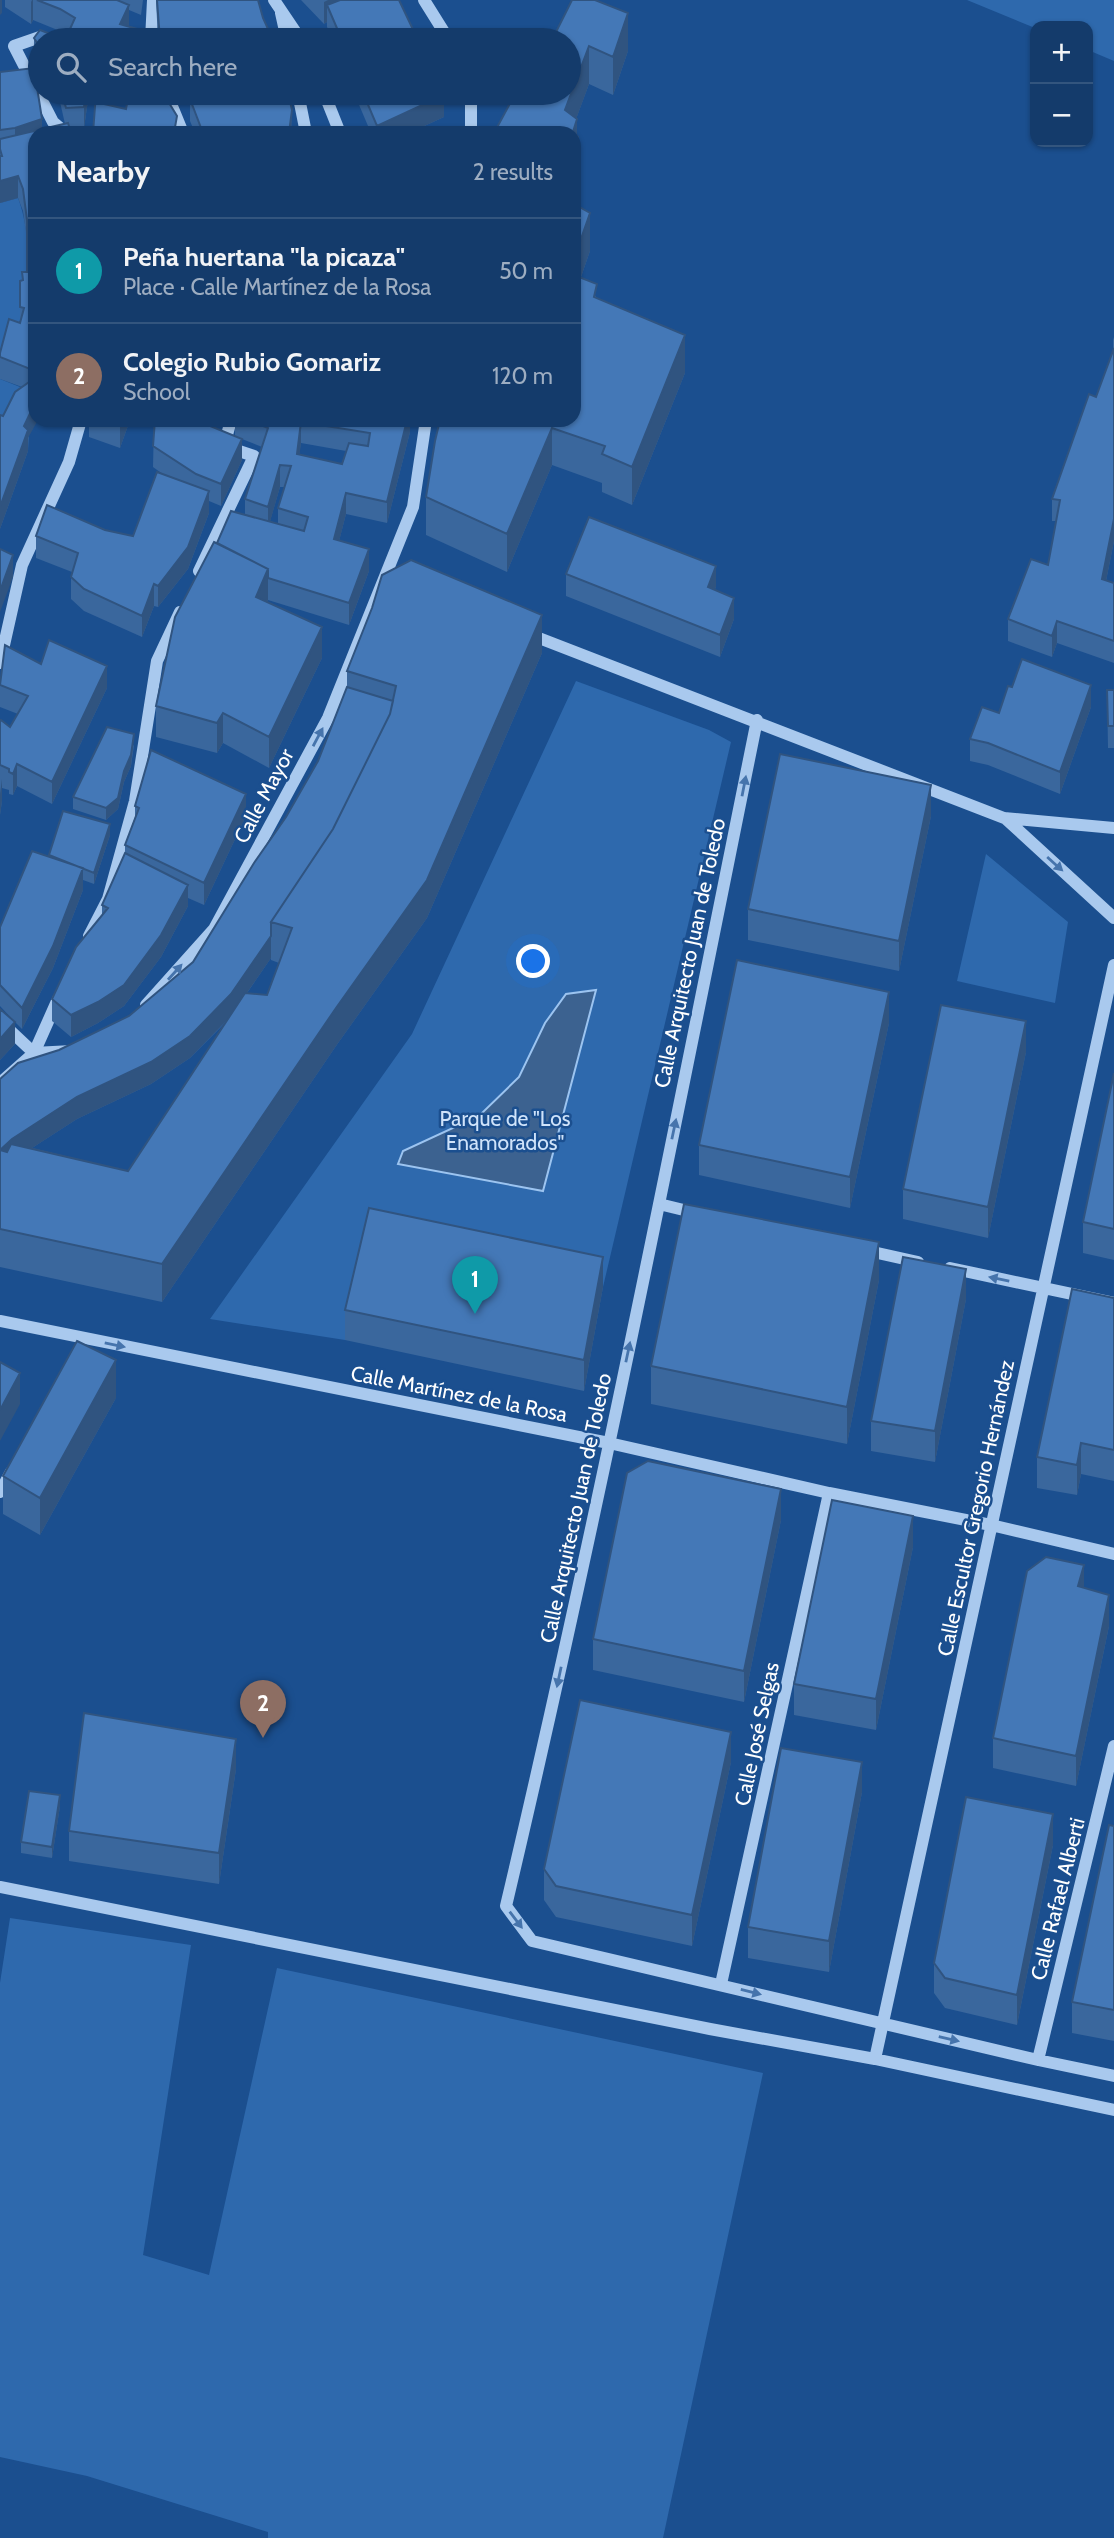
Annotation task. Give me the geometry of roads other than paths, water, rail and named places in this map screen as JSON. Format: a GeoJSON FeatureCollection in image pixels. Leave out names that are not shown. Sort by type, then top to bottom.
{"type":"FeatureCollection","features":[{"type":"Feature","properties":{"kind":"street"},"geometry":{"type":"LineString","coordinates":[[152,28],[153,0]]}},
{"type":"Feature","properties":{"kind":"street"},"geometry":{"type":"LineString","coordinates":[[424,0],[442,28]]}},
{"type":"Feature","properties":{"kind":"street"},"geometry":{"type":"LineString","coordinates":[[277,2],[284,28]]}},
{"type":"Feature","properties":{"kind":"street"},"geometry":{"type":"LineString","coordinates":[[277,2],[293,28]]}},
{"type":"Feature","properties":{"kind":"street"},"geometry":{"type":"LineString","coordinates":[[28,41],[14,46],[28,73]]}},
{"type":"Feature","properties":{"kind":"street"},"geometry":{"type":"LineString","coordinates":[[44,105],[57,126]]}},
{"type":"Feature","properties":{"kind":"street"},"geometry":{"type":"LineString","coordinates":[[171,105],[180,126]]}},
{"type":"Feature","properties":{"kind":"street"},"geometry":{"type":"LineString","coordinates":[[300,105],[305,126]]}},
{"type":"Feature","properties":{"kind":"street"},"geometry":{"type":"LineString","coordinates":[[329,105],[337,126]]}},
{"type":"Feature","properties":{"kind":"street"},"geometry":{"type":"LineString","coordinates":[[471,105],[471,126]]}},
{"type":"Feature","properties":{"kind":"street"},"geometry":{"type":"LineString","coordinates":[[0,663],[16,564],[69,462],[79,427]]}},
{"type":"Feature","properties":{"kind":"street"},"geometry":{"type":"LineString","coordinates":[[86,943],[108,899],[135,801],[157,661],[254,456],[224,446],[229,427]]}},
{"type":"Feature","properties":{"kind":"street","name":"Calle Mayor"},"geometry":{"type":"LineString","coordinates":[[136,1016],[214,929],[328,718],[414,507],[425,427]]}},
{"type":"Feature","properties":{"kind":"street"},"geometry":{"type":"LineString","coordinates":[[385,578],[398,583]]}},
{"type":"Feature","properties":{"kind":"street"},"geometry":{"type":"LineString","coordinates":[[514,628],[1004,818],[1114,828]]}},
{"type":"Feature","properties":{"kind":"street","name":"Calle Arquitecto Juan de Toledo"},"geometry":{"type":"LineString","coordinates":[[757,720],[609,1443],[555,1696],[506,1906],[532,1941],[1114,2076]]}},
{"type":"Feature","properties":{"kind":"street"},"geometry":{"type":"LineString","coordinates":[[1004,818],[1114,918]]}},
{"type":"Feature","properties":{"kind":"street","name":"Calle Escultor Gregorio Hernández"},"geometry":{"type":"LineString","coordinates":[[875,2059],[1114,965]]}},
{"type":"Feature","properties":{"kind":"street"},"geometry":{"type":"LineString","coordinates":[[0,1083],[34,1053],[63,988]]}},
{"type":"Feature","properties":{"kind":"street"},"geometry":{"type":"LineString","coordinates":[[0,1021],[34,1053],[76,1050],[88,1043]]}},
{"type":"Feature","properties":{"kind":"street"},"geometry":{"type":"LineString","coordinates":[[659,1204],[711,1216]]}},
{"type":"Feature","properties":{"kind":"street"},"geometry":{"type":"LineString","coordinates":[[855,1248],[1114,1303]]}},
{"type":"Feature","properties":{"kind":"street","name":"Calle Martínez de la Rosa"},"geometry":{"type":"LineString","coordinates":[[0,1321],[78,1344],[609,1443],[1114,1554]]}},
{"type":"Feature","properties":{"kind":"street"},"geometry":{"type":"LineString","coordinates":[[0,1492],[19,1457]]}},
{"type":"Feature","properties":{"kind":"street","name":"Calle José Selgas"},"geometry":{"type":"LineString","coordinates":[[720,1984],[830,1493]]}},
{"type":"Feature","properties":{"kind":"street","name":"Calle Rafael Alberti"},"geometry":{"type":"LineString","coordinates":[[1038,2060],[1114,1746]]}},
{"type":"Feature","properties":{"kind":"street"},"geometry":{"type":"LineString","coordinates":[[0,1887],[875,2059],[1114,2110]]}},
{"type":"Feature","properties":{"kind":"place","name":"Peña huertana \"la picaza\""},"geometry":{"type":"Point","coordinates":[475,1314]}},
{"type":"Feature","properties":{"kind":"place","name":"Colegio Rubio Gomariz"},"geometry":{"type":"Point","coordinates":[263,1738]}},
{"type":"Feature","properties":{"kind":"park label","name":"Parque de \"Los Enamorados\""},"geometry":{"type":"Point","coordinates":[505,1131]}}]}
